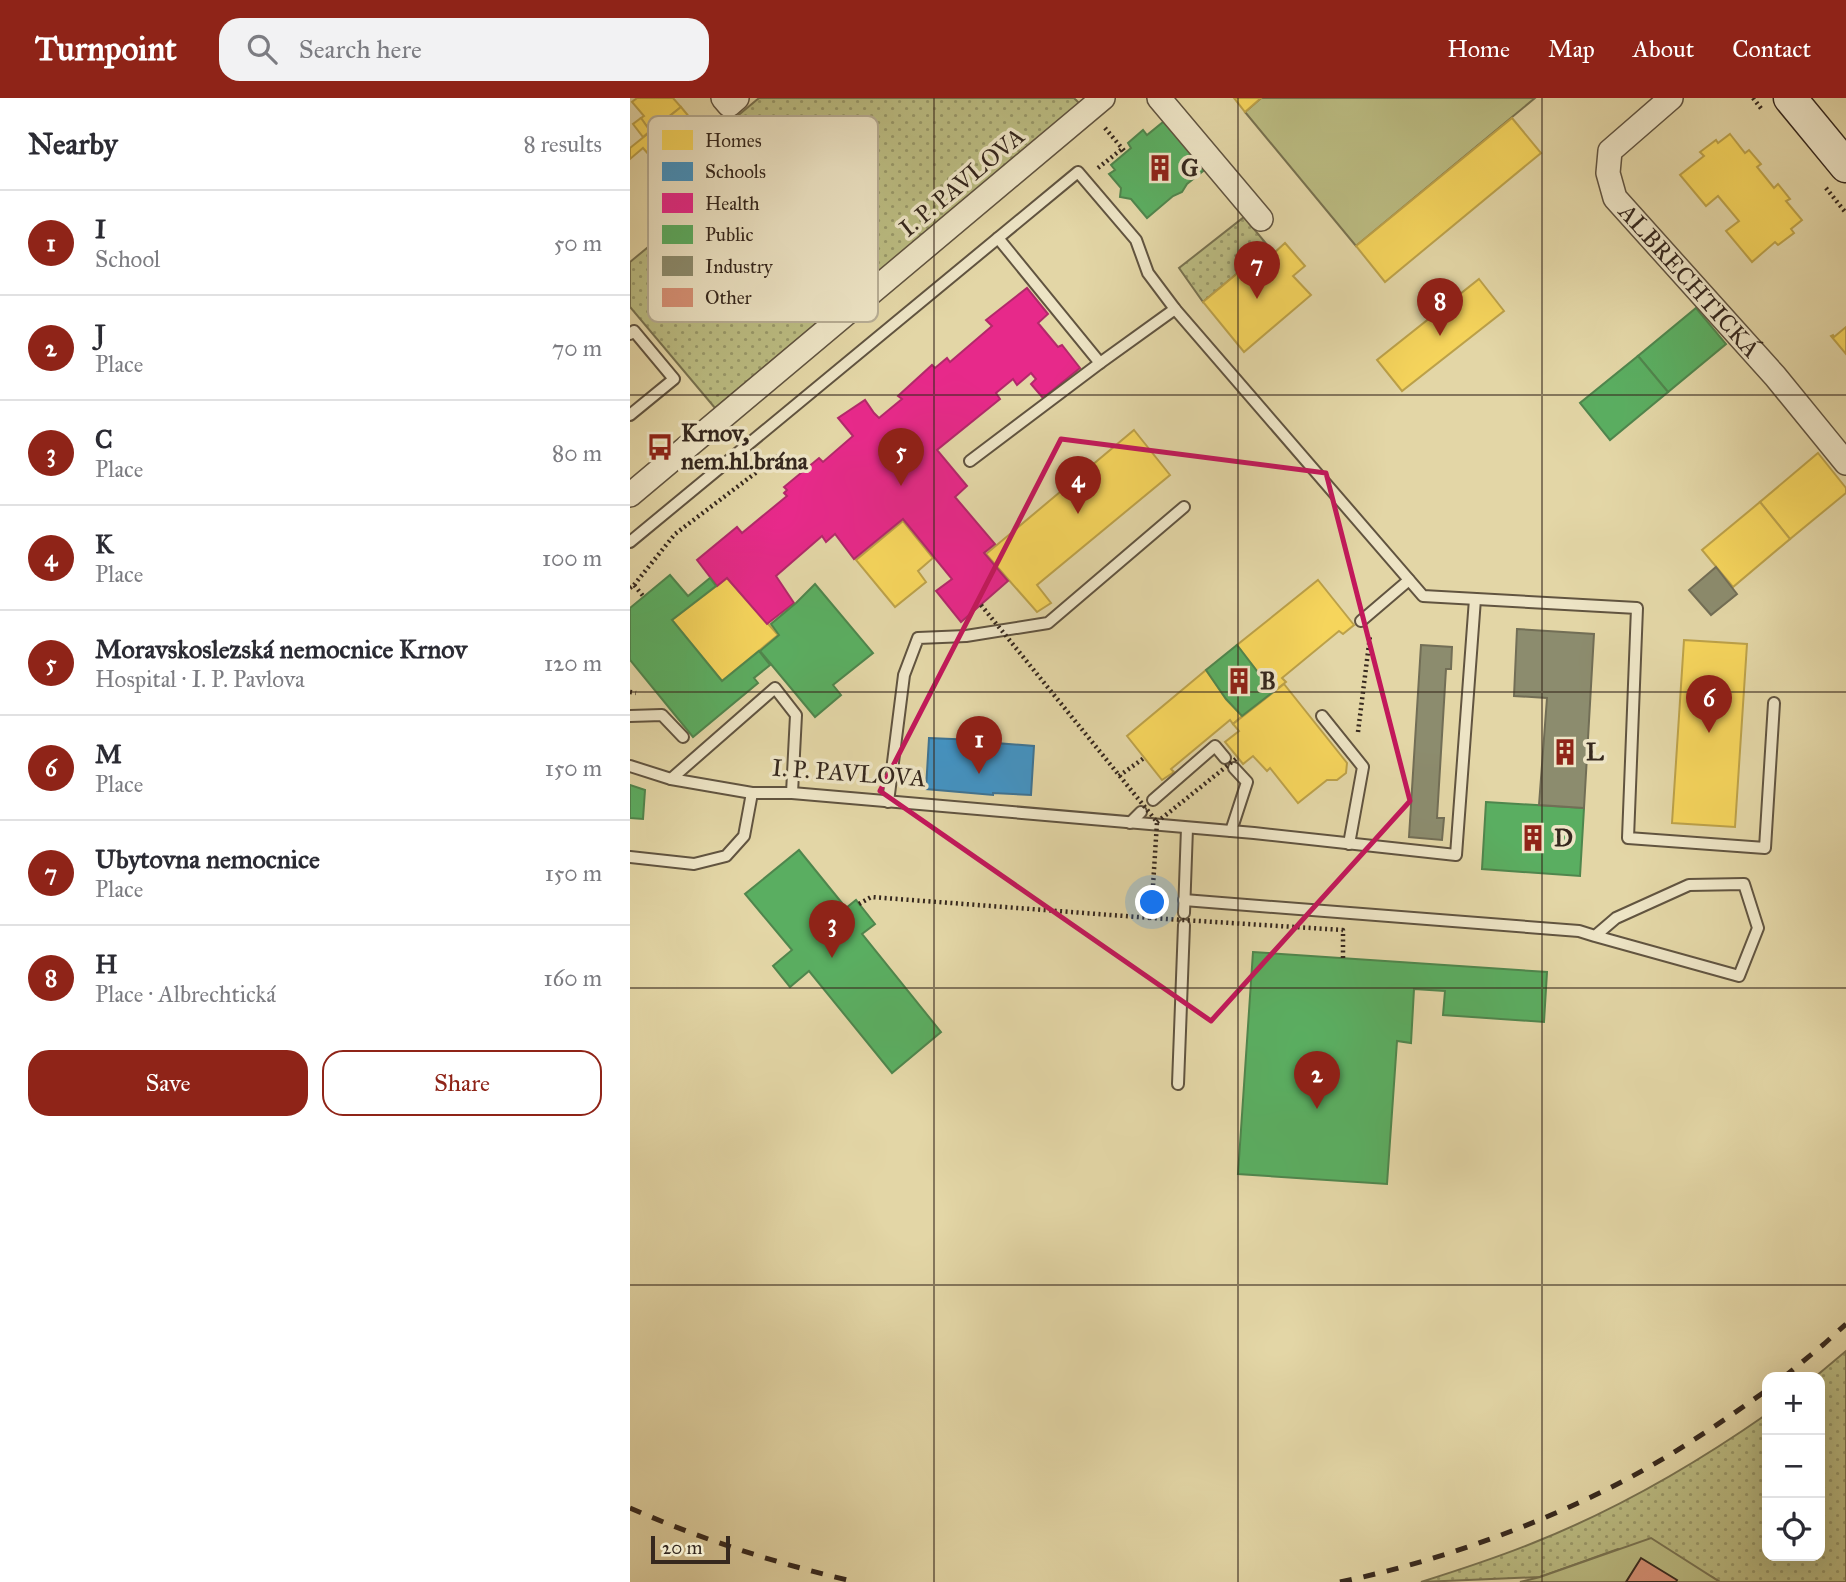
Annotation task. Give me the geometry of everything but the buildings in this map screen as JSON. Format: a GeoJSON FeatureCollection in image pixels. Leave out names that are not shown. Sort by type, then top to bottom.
{"type":"FeatureCollection","features":[{"type":"Feature","properties":{"kind":"main road"},"geometry":{"type":"LineString","coordinates":[[1790,98],[1846,166]]}},
{"type":"Feature","properties":{"kind":"street","name":"I. P. PAVLOVA"},"geometry":{"type":"LineString","coordinates":[[878,286],[1102,98]]}},
{"type":"Feature","properties":{"kind":"street"},"geometry":{"type":"LineString","coordinates":[[1159,98],[1261,219]]}},
{"type":"Feature","properties":{"kind":"street","name":"ALBRECHTICKÁ"},"geometry":{"type":"LineString","coordinates":[[1671,98],[1610,151],[1608,173],[1615,198],[1775,376],[1846,463]]}},
{"type":"Feature","properties":{"kind":"street","name":"I. P. PAVLOVA"},"geometry":{"type":"LineString","coordinates":[[630,495],[836,322]]}},
{"type":"Feature","properties":{"kind":"lane"},"geometry":{"type":"LineString","coordinates":[[630,542],[1078,172],[1136,240],[1148,273],[1175,309],[1423,596],[1637,608],[1628,838],[1765,848],[1774,703]]}},
{"type":"Feature","properties":{"kind":"lane"},"geometry":{"type":"LineString","coordinates":[[998,238],[1100,363]]}},
{"type":"Feature","properties":{"kind":"lane"},"geometry":{"type":"LineString","coordinates":[[970,461],[1175,309]]}},
{"type":"Feature","properties":{"kind":"lane"},"geometry":{"type":"LineString","coordinates":[[630,334],[634,331],[674,379],[630,415]]}},
{"type":"Feature","properties":{"kind":"lane"},"geometry":{"type":"LineString","coordinates":[[888,802],[904,675],[918,638],[966,636],[1048,623],[1184,507]]}},
{"type":"Feature","properties":{"kind":"lane"},"geometry":{"type":"LineString","coordinates":[[1361,621],[1409,580]]}},
{"type":"Feature","properties":{"kind":"lane","name":"I. P. PAVLOVA"},"geometry":{"type":"LineString","coordinates":[[630,766],[671,779],[752,793],[792,793],[1154,823],[1456,855],[1475,599]]}},
{"type":"Feature","properties":{"kind":"lane"},"geometry":{"type":"LineString","coordinates":[[671,779],[775,688],[796,715],[792,793]]}},
{"type":"Feature","properties":{"kind":"lane"},"geometry":{"type":"LineString","coordinates":[[630,716],[663,715],[683,737]]}},
{"type":"Feature","properties":{"kind":"lane"},"geometry":{"type":"LineString","coordinates":[[1322,716],[1363,767],[1349,844]]}},
{"type":"Feature","properties":{"kind":"lane"},"geometry":{"type":"LineString","coordinates":[[1153,800],[1215,746],[1232,761],[1247,782],[1231,831]]}},
{"type":"Feature","properties":{"kind":"lane"},"geometry":{"type":"LineString","coordinates":[[630,857],[694,864],[726,856],[744,836],[752,793]]}},
{"type":"Feature","properties":{"kind":"lane"},"geometry":{"type":"LineString","coordinates":[[1130,822],[1141,812]]}},
{"type":"Feature","properties":{"kind":"lane"},"geometry":{"type":"LineString","coordinates":[[1178,1084],[1187,828]]}},
{"type":"Feature","properties":{"kind":"lane"},"geometry":{"type":"LineString","coordinates":[[1185,900],[1579,931],[1595,936],[1739,976],[1758,928],[1744,884],[1689,885],[1616,918],[1595,936]]}},
{"type":"Feature","properties":{"kind":"path"},"geometry":{"type":"LineString","coordinates":[[1084,178],[1124,151],[1105,128]]}},
{"type":"Feature","properties":{"kind":"path"},"geometry":{"type":"LineString","coordinates":[[644,597],[632,587],[675,534],[778,456]]}},
{"type":"Feature","properties":{"kind":"path"},"geometry":{"type":"LineString","coordinates":[[981,605],[1154,823],[1151,918]]}},
{"type":"Feature","properties":{"kind":"path"},"geometry":{"type":"LineString","coordinates":[[1355,757],[1373,611]]}},
{"type":"Feature","properties":{"kind":"path"},"geometry":{"type":"LineString","coordinates":[[1119,776],[1144,758]]}},
{"type":"Feature","properties":{"kind":"path"},"geometry":{"type":"LineString","coordinates":[[1154,823],[1232,761]]}},
{"type":"Feature","properties":{"kind":"path"},"geometry":{"type":"LineString","coordinates":[[859,904],[871,897],[1343,930],[1343,958]]}},
{"type":"Feature","properties":{"kind":"highlighted area"},"geometry":{"type":"Polygon","coordinates":[[[1061,439],[1326,473],[1410,801],[1211,1021],[880,791],[1061,439]]]}},
{"type":"Feature","properties":{"kind":"green space"},"geometry":{"type":"Polygon","coordinates":[[[759,98],[1074,98],[1080,104],[878,272],[878,116],[737,116],[759,98]]]}},
{"type":"Feature","properties":{"kind":"green space"},"geometry":{"type":"Polygon","coordinates":[[[1261,98],[1535,98],[1356,246],[1245,112],[1261,98]]]}},
{"type":"Feature","properties":{"kind":"green space"},"geometry":{"type":"Polygon","coordinates":[[[1244,217],[1269,247],[1203,302],[1179,268],[1244,217]]]}},
{"type":"Feature","properties":{"kind":"green space"},"geometry":{"type":"Polygon","coordinates":[[[648,247],[648,322],[818,322],[715,408],[630,307],[630,262],[648,247]]]}},
{"type":"Feature","properties":{"kind":"green space"},"geometry":{"type":"Polygon","coordinates":[[[1846,1351],[1846,1582],[1720,1582],[1712,1577],[1618,1549],[1540,1577],[1421,1582],[1519,1548],[1594,1516],[1683,1469],[1762,1417],[1762,1561],[1825,1561],[1825,1372],[1821,1372],[1846,1351]]]}},
{"type":"Feature","properties":{"kind":"green space"},"geometry":{"type":"Polygon","coordinates":[[[1651,1538],[1720,1582],[1520,1582],[1540,1577],[1651,1538]]]}},
{"type":"Feature","properties":{"kind":"railway"},"geometry":{"type":"LineString","coordinates":[[1790,1372],[1846,1324]]}},
{"type":"Feature","properties":{"kind":"railway"},"geometry":{"type":"LineString","coordinates":[[1340,1582],[1436,1557],[1559,1511],[1658,1462],[1762,1393]]}},
{"type":"Feature","properties":{"kind":"railway"},"geometry":{"type":"LineString","coordinates":[[630,1508],[741,1550],[856,1582]]}},
{"type":"Feature","properties":{"kind":"place","name":"G"},"geometry":{"type":"Point","coordinates":[1160,168]}},
{"type":"Feature","properties":{"kind":"place","name":"Ubytovna nemocnice"},"geometry":{"type":"Point","coordinates":[1257,299]}},
{"type":"Feature","properties":{"kind":"place","name":"H"},"geometry":{"type":"Point","coordinates":[1440,336]}},
{"type":"Feature","properties":{"kind":"place","name":"Krnov, nem.hl.brána"},"geometry":{"type":"Point","coordinates":[660,447]}},
{"type":"Feature","properties":{"kind":"place","name":"Moravskoslezská nemocnice Krnov"},"geometry":{"type":"Point","coordinates":[901,486]}},
{"type":"Feature","properties":{"kind":"place","name":"K"},"geometry":{"type":"Point","coordinates":[1078,514]}},
{"type":"Feature","properties":{"kind":"place","name":"B"},"geometry":{"type":"Point","coordinates":[1239,681]}},
{"type":"Feature","properties":{"kind":"place","name":"M"},"geometry":{"type":"Point","coordinates":[1709,733]}},
{"type":"Feature","properties":{"kind":"place","name":"L"},"geometry":{"type":"Point","coordinates":[1565,752]}},
{"type":"Feature","properties":{"kind":"place","name":"I"},"geometry":{"type":"Point","coordinates":[979,774]}},
{"type":"Feature","properties":{"kind":"place","name":"D"},"geometry":{"type":"Point","coordinates":[1533,838]}},
{"type":"Feature","properties":{"kind":"place","name":"C"},"geometry":{"type":"Point","coordinates":[832,958]}},
{"type":"Feature","properties":{"kind":"place","name":"J"},"geometry":{"type":"Point","coordinates":[1317,1109]}}]}
